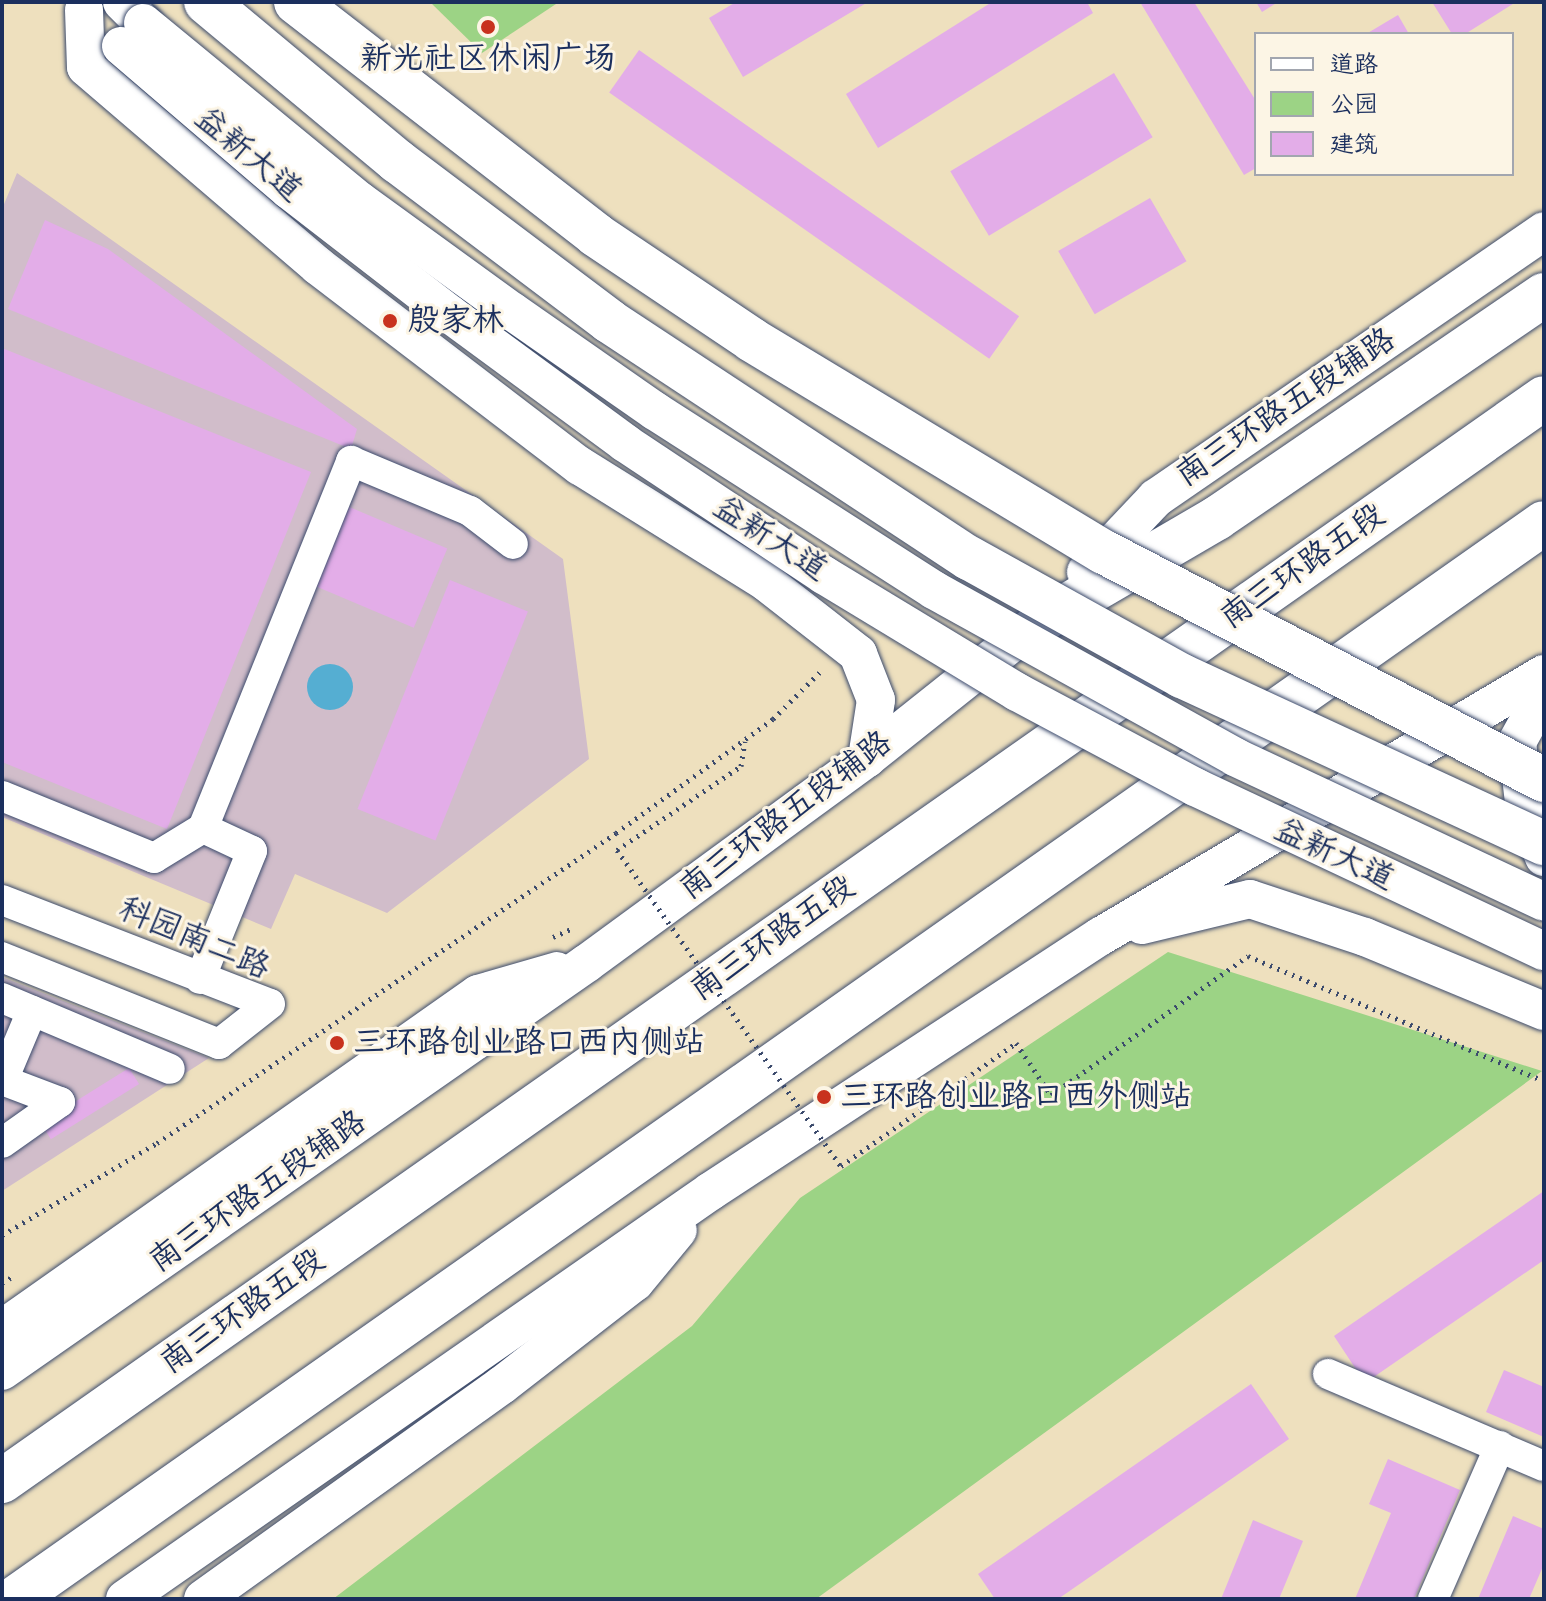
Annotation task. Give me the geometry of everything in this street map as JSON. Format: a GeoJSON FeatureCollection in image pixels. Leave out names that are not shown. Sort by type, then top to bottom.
{"type":"FeatureCollection","features":[{"type":"Feature","properties":{"kind":"highway"},"geometry":{"type":"LineString","coordinates":[[206,2],[397,161],[609,321],[969,558],[1182,676],[1544,843]]}},
{"type":"Feature","properties":{"kind":"highway"},"geometry":{"type":"LineString","coordinates":[[296,2],[596,235],[752,340],[1104,552],[1544,780]]}},
{"type":"Feature","properties":{"kind":"highway"},"geometry":{"type":"LineString","coordinates":[[1039,622],[1217,518],[1544,295]]}},
{"type":"Feature","properties":{"kind":"highway","name":"南三环路五段"},"geometry":{"type":"LineString","coordinates":[[2,1481],[1544,398]]}},
{"type":"Feature","properties":{"kind":"highway"},"geometry":{"type":"LineString","coordinates":[[14,1599],[1544,523]]}},
{"type":"Feature","properties":{"kind":"highway"},"geometry":{"type":"LineString","coordinates":[[1486,564],[1544,564]]}},
{"type":"Feature","properties":{"kind":"main road","name":"益新大道"},"geometry":{"type":"LineString","coordinates":[[80,6],[129,24],[513,312],[655,411],[934,590],[1235,757],[1544,902]]}},
{"type":"Feature","properties":{"kind":"main road"},"geometry":{"type":"LineString","coordinates":[[80,6],[86,67],[318,266],[580,466],[766,582],[858,654],[876,700],[867,758]]}},
{"type":"Feature","properties":{"kind":"main road","name":"益新大道"},"geometry":{"type":"LineString","coordinates":[[129,24],[289,190],[451,315],[625,443],[824,575],[1017,692],[1223,801],[1544,951]]}},
{"type":"Feature","properties":{"kind":"main road","name":"南三环路五段辅路"},"geometry":{"type":"LineString","coordinates":[[2,1371],[587,963],[867,758],[1039,622],[1156,498],[1544,231]]}},
{"type":"Feature","properties":{"kind":"main road"},"geometry":{"type":"LineString","coordinates":[[125,1599],[711,1191],[1101,936],[1544,674]]}},
{"type":"Feature","properties":{"kind":"main road"},"geometry":{"type":"LineString","coordinates":[[1544,693],[1517,742],[1525,811],[1544,857]]}},
{"type":"Feature","properties":{"kind":"main road"},"geometry":{"type":"LineString","coordinates":[[1101,936],[1250,899],[1365,937],[1544,1011]]}},
{"type":"Feature","properties":{"kind":"main road"},"geometry":{"type":"LineString","coordinates":[[2,1329],[296,1119],[478,994],[587,963]]}},
{"type":"Feature","properties":{"kind":"main road"},"geometry":{"type":"LineString","coordinates":[[203,1599],[502,1385],[635,1282],[711,1191]]}},
{"type":"Feature","properties":{"kind":"street"},"geometry":{"type":"LineString","coordinates":[[2,796],[154,858],[203,828],[351,461],[470,511],[513,544]]}},
{"type":"Feature","properties":{"kind":"street"},"geometry":{"type":"LineString","coordinates":[[200,979],[252,851],[203,828]]}},
{"type":"Feature","properties":{"kind":"street","name":"科园南二路"},"geometry":{"type":"LineString","coordinates":[[2,900],[270,1004],[219,1044],[2,957]]}},
{"type":"Feature","properties":{"kind":"street"},"geometry":{"type":"LineString","coordinates":[[2,998],[170,1069]]}},
{"type":"Feature","properties":{"kind":"street"},"geometry":{"type":"LineString","coordinates":[[2,1143],[60,1102],[2,1080],[32,1011]]}},
{"type":"Feature","properties":{"kind":"street"},"geometry":{"type":"LineString","coordinates":[[1328,1374],[1544,1466]]}},
{"type":"Feature","properties":{"kind":"street"},"geometry":{"type":"LineString","coordinates":[[1433,1599],[1500,1446]]}},
{"type":"Feature","properties":{"kind":"path"},"geometry":{"type":"LineString","coordinates":[[2,1235],[157,1143],[616,833],[773,719],[846,646]]}},
{"type":"Feature","properties":{"kind":"path"},"geometry":{"type":"LineString","coordinates":[[745,740],[741,766],[617,850],[841,1166],[1016,1043],[1051,1095],[1248,956],[1544,1081]]}},
{"type":"Feature","properties":{"kind":"shaded area"},"geometry":{"type":"Polygon","coordinates":[[[17,173],[563,559],[589,759],[387,913],[295,874],[271,929],[2,817],[2,209],[17,173]]]}},
{"type":"Feature","properties":{"kind":"shaded area"},"geometry":{"type":"Polygon","coordinates":[[[2,977],[209,1058],[2,1191],[2,977]]]}},
{"type":"Feature","properties":{"kind":"green space","name":"新光社区休闲广场"},"geometry":{"type":"Polygon","coordinates":[[[430,2],[559,2],[482,53],[430,2]]]}},
{"type":"Feature","properties":{"kind":"green space"},"geometry":{"type":"Polygon","coordinates":[[[1168,952],[1542,1071],[816,1599],[333,1599],[692,1326],[800,1198],[1168,952]]]}},
{"type":"Feature","properties":{"kind":"water"},"geometry":{"type":"Polygon","coordinates":[[[330,664],[339,665],[346,671],[352,678],[352,696],[346,703],[339,709],[330,710],[321,709],[314,703],[308,696],[307,687],[308,678],[314,671],[321,665],[330,664]]]}},
{"type":"Feature","properties":{"kind":"building"},"geometry":{"type":"Polygon","coordinates":[[[736,2],[868,2],[743,77],[709,18],[736,2]]]}},
{"type":"Feature","properties":{"kind":"building"},"geometry":{"type":"Polygon","coordinates":[[[992,2],[1087,2],[1093,13],[878,148],[846,94],[992,2]]]}},
{"type":"Feature","properties":{"kind":"building"},"geometry":{"type":"Polygon","coordinates":[[[1140,2],[1194,2],[1254,98],[1254,169],[1244,175],[1140,2]]]}},
{"type":"Feature","properties":{"kind":"building"},"geometry":{"type":"Polygon","coordinates":[[[1256,2],[1278,2],[1262,12],[1256,2]]]}},
{"type":"Feature","properties":{"kind":"building"},"geometry":{"type":"Polygon","coordinates":[[[1432,2],[1516,2],[1468,32],[1451,32],[1432,2]]]}},
{"type":"Feature","properties":{"kind":"building"},"geometry":{"type":"Polygon","coordinates":[[[1398,15],[1408,32],[1369,32],[1398,15]]]}},
{"type":"Feature","properties":{"kind":"building"},"geometry":{"type":"Polygon","coordinates":[[[639,50],[1019,316],[989,359],[609,93],[639,50]]]}},
{"type":"Feature","properties":{"kind":"building"},"geometry":{"type":"Polygon","coordinates":[[[1114,73],[1153,137],[989,236],[950,171],[1114,73]]]}},
{"type":"Feature","properties":{"kind":"building"},"geometry":{"type":"Polygon","coordinates":[[[1150,198],[1186,261],[1095,314],[1058,251],[1150,198]]]}},
{"type":"Feature","properties":{"kind":"building"},"geometry":{"type":"Polygon","coordinates":[[[45,220],[108,249],[357,429],[351,449],[8,309],[45,220]]]}},
{"type":"Feature","properties":{"kind":"building"},"geometry":{"type":"Polygon","coordinates":[[[2,348],[311,472],[167,829],[2,762],[2,348]]]}},
{"type":"Feature","properties":{"kind":"building"},"geometry":{"type":"Polygon","coordinates":[[[347,506],[447,549],[414,628],[313,585],[347,506]]]}},
{"type":"Feature","properties":{"kind":"building"},"geometry":{"type":"Polygon","coordinates":[[[450,580],[528,611],[435,840],[357,809],[450,580]]]}},
{"type":"Feature","properties":{"kind":"building"},"geometry":{"type":"Polygon","coordinates":[[[129,1068],[139,1084],[51,1139],[41,1123],[129,1068]]]}},
{"type":"Feature","properties":{"kind":"building"},"geometry":{"type":"Polygon","coordinates":[[[1544,1191],[1544,1260],[1365,1383],[1334,1336],[1544,1191]]]}},
{"type":"Feature","properties":{"kind":"building"},"geometry":{"type":"Polygon","coordinates":[[[1504,1370],[1544,1387],[1544,1437],[1486,1412],[1504,1370]]]}},
{"type":"Feature","properties":{"kind":"building"},"geometry":{"type":"Polygon","coordinates":[[[1251,1384],[1289,1439],[1058,1599],[995,1599],[978,1574],[1251,1384]]]}},
{"type":"Feature","properties":{"kind":"building"},"geometry":{"type":"Polygon","coordinates":[[[1388,1459],[1460,1490],[1414,1599],[1355,1599],[1391,1513],[1369,1504],[1388,1459]]]}},
{"type":"Feature","properties":{"kind":"building"},"geometry":{"type":"Polygon","coordinates":[[[1513,1516],[1544,1529],[1544,1564],[1529,1599],[1478,1599],[1513,1516]]]}},
{"type":"Feature","properties":{"kind":"building"},"geometry":{"type":"Polygon","coordinates":[[[1253,1520],[1303,1541],[1279,1599],[1221,1599],[1253,1520]]]}},
{"type":"Feature","properties":{"kind":"place","name":"新光社区休闲广场"},"geometry":{"type":"Point","coordinates":[488,27]}},
{"type":"Feature","properties":{"kind":"place","name":"殷家林"},"geometry":{"type":"Point","coordinates":[390,321]}},
{"type":"Feature","properties":{"kind":"place","name":"三环路创业路口西内侧站"},"geometry":{"type":"Point","coordinates":[337,1043]}},
{"type":"Feature","properties":{"kind":"place","name":"三环路创业路口西外侧站"},"geometry":{"type":"Point","coordinates":[824,1097]}}]}
